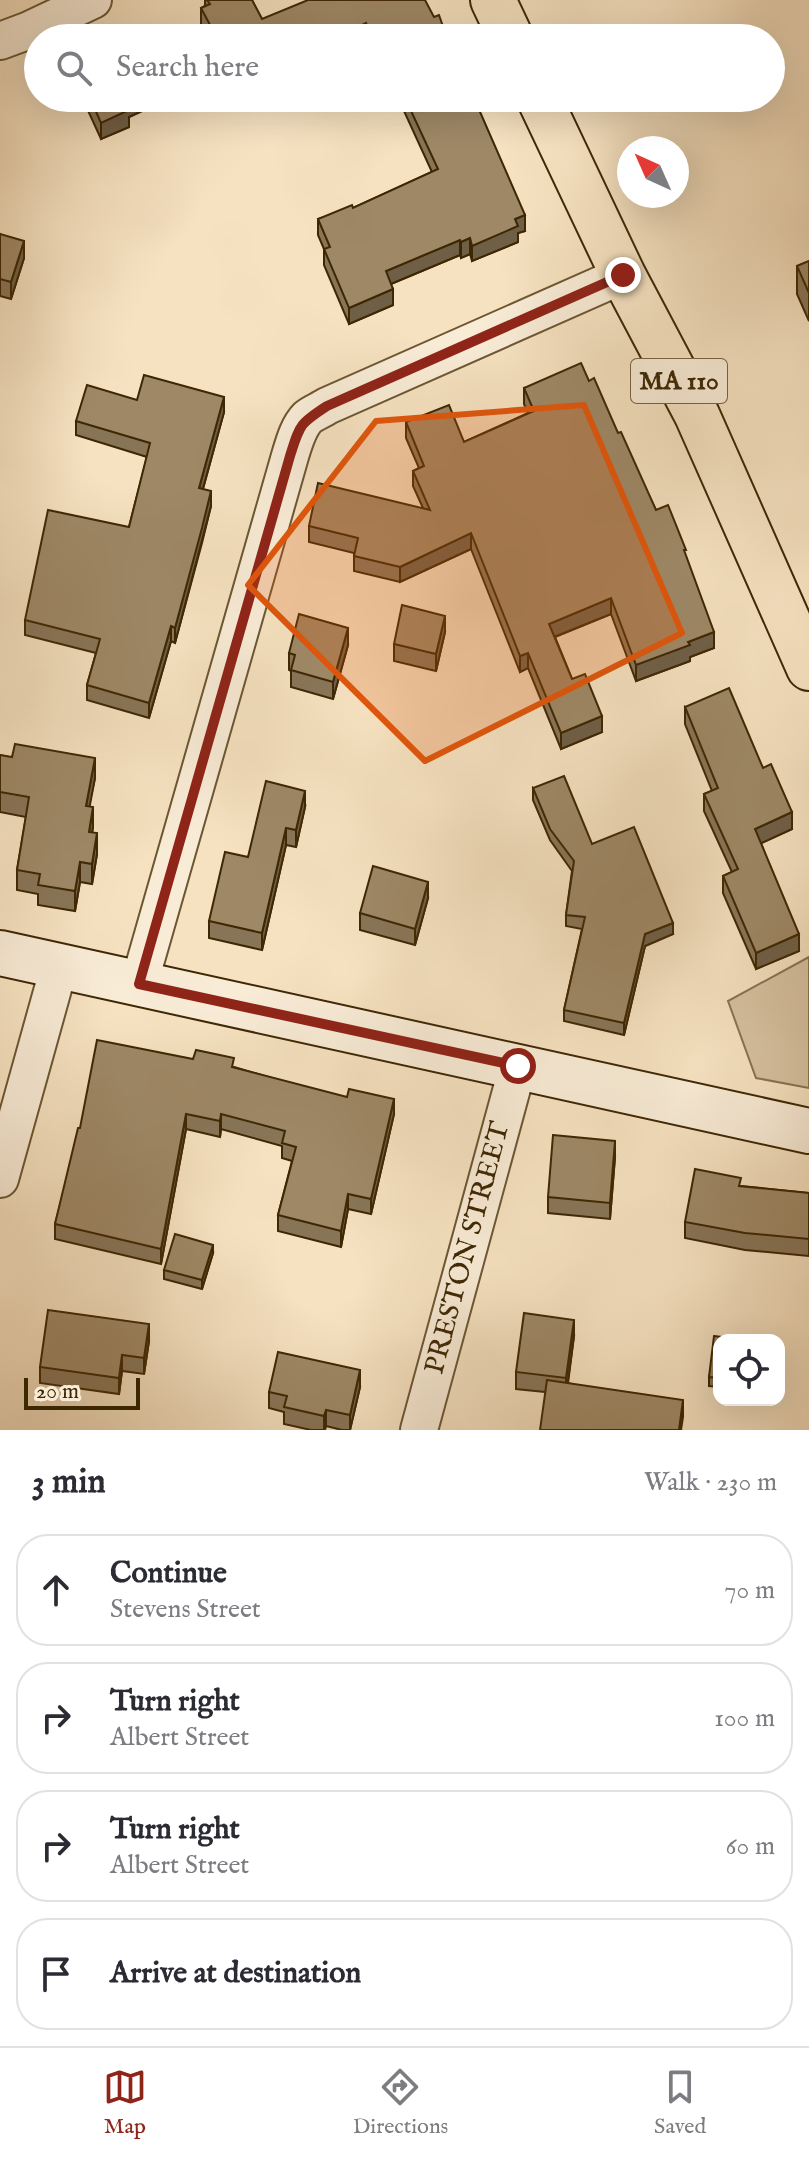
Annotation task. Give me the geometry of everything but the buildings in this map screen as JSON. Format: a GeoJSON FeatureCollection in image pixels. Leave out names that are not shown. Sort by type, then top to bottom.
{"type":"FeatureCollection","features":[{"type":"Feature","properties":{"kind":"main road"},"geometry":{"type":"LineString","coordinates":[[493,0],[504,24]]}},
{"type":"Feature","properties":{"kind":"main road","name":"MA 110"},"geometry":{"type":"LineString","coordinates":[[546,112],[623,275],[697,415],[809,668]]}},
{"type":"Feature","properties":{"kind":"main road"},"geometry":{"type":"LineString","coordinates":[[0,953],[809,1131]]}},
{"type":"Feature","properties":{"kind":"street"},"geometry":{"type":"LineString","coordinates":[[42,24],[93,0]]}},
{"type":"Feature","properties":{"kind":"street"},"geometry":{"type":"LineString","coordinates":[[0,41],[24,32]]}},
{"type":"Feature","properties":{"kind":"street"},"geometry":{"type":"LineString","coordinates":[[139,984],[300,428],[311,415],[327,406],[623,275]]}},
{"type":"Feature","properties":{"kind":"street"},"geometry":{"type":"LineString","coordinates":[[0,1179],[59,967]]}},
{"type":"Feature","properties":{"kind":"street","name":"PRESTON STREET"},"geometry":{"type":"LineString","coordinates":[[419,1430],[518,1066]]}},
{"type":"Feature","properties":{"kind":"highlighted area"},"geometry":{"type":"Polygon","coordinates":[[[584,405],[682,633],[425,761],[248,585],[376,421],[584,405]]]}},
{"type":"Feature","properties":{"kind":"shaded area"},"geometry":{"type":"Polygon","coordinates":[[[809,957],[809,1088],[756,1078],[728,1001],[809,957]]]}},
{"type":"Feature","properties":{"kind":"route"},"geometry":{"type":"LineString","coordinates":[[518,1066],[139,984],[300,428],[311,415],[327,406],[623,275]]}}]}
